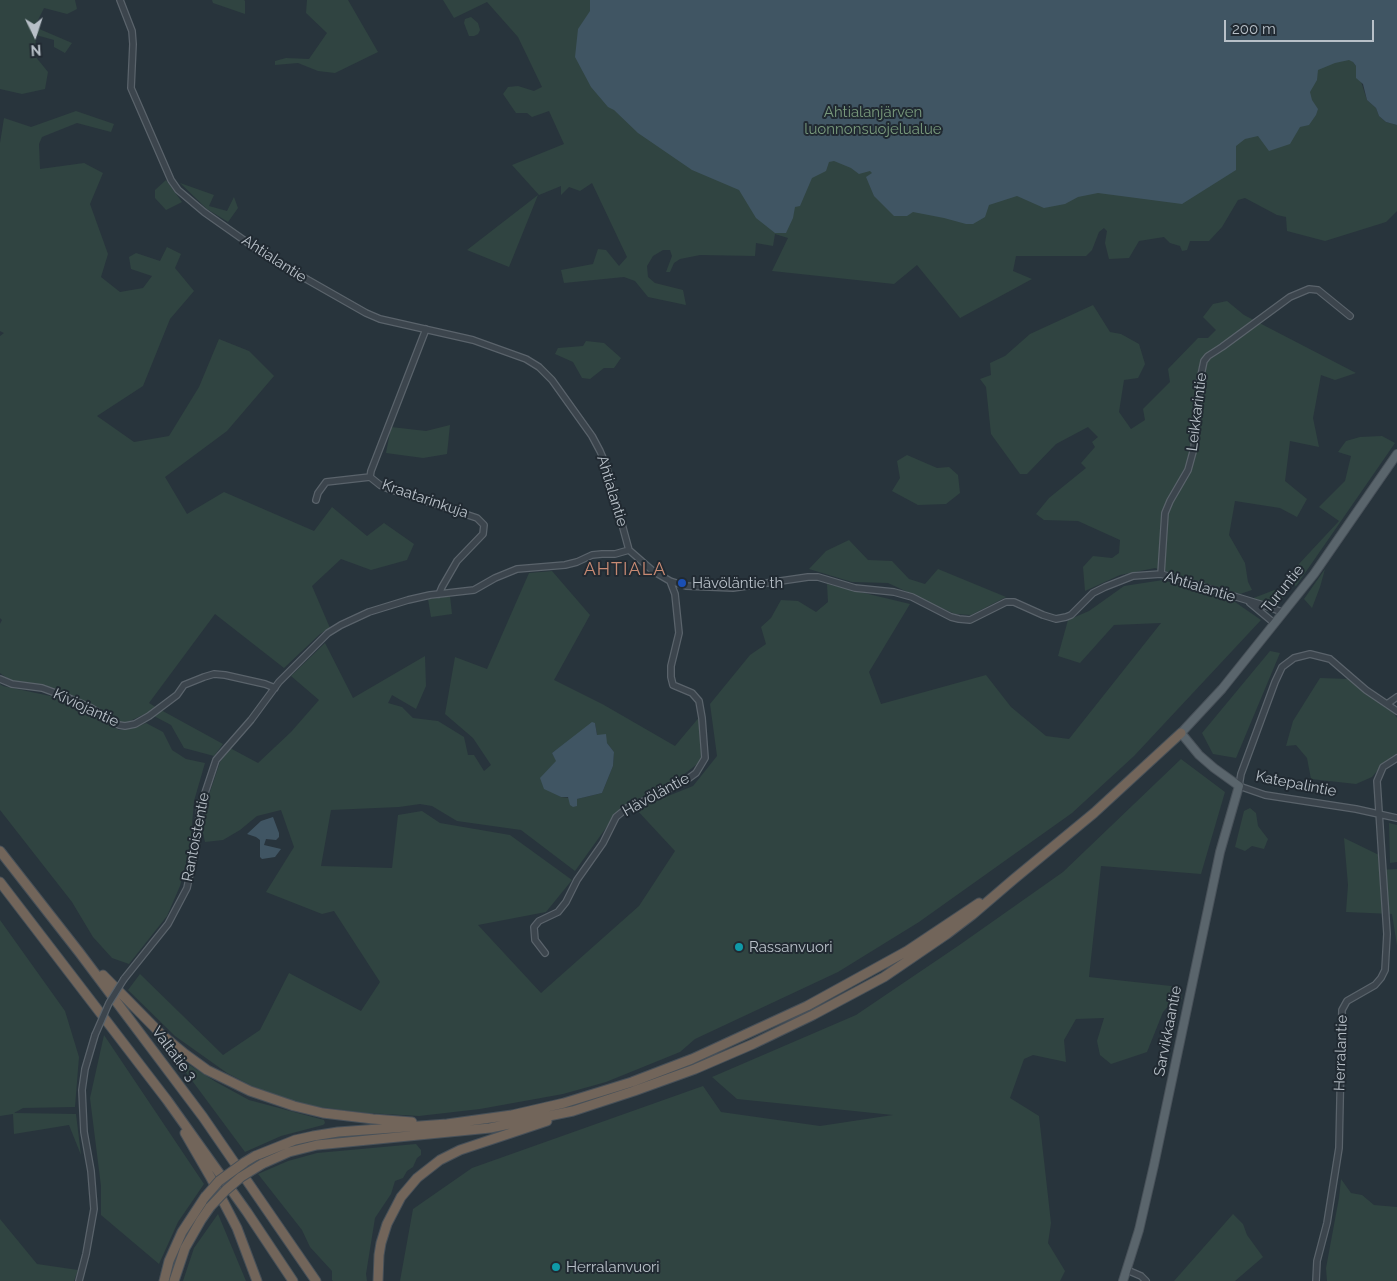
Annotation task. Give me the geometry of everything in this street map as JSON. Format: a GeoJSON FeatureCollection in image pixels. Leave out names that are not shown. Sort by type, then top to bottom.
{"type":"FeatureCollection","features":[{"type":"Feature","properties":{"kind":"highway"},"geometry":{"type":"LineString","coordinates":[[378,1281],[380,1249],[387,1224],[401,1197],[417,1178],[440,1160],[455,1152],[535,1126],[695,1069],[813,1015],[884,977],[972,915],[1094,813],[1180,733]]}},
{"type":"Feature","properties":{"kind":"highway","name":"Valtatie 3"},"geometry":{"type":"LineString","coordinates":[[0,851],[79,952],[203,1117],[316,1281]]}},
{"type":"Feature","properties":{"kind":"highway"},"geometry":{"type":"LineString","coordinates":[[164,1281],[168,1261],[191,1216],[220,1181],[234,1169],[255,1156],[295,1140],[338,1132],[447,1124],[512,1115],[589,1096],[692,1059],[807,1006],[907,951],[1014,878]]}},
{"type":"Feature","properties":{"kind":"highway"},"geometry":{"type":"LineString","coordinates":[[0,882],[167,1100],[242,1204],[293,1281]]}},
{"type":"Feature","properties":{"kind":"highway"},"geometry":{"type":"LineString","coordinates":[[79,952],[162,1035],[185,1054],[207,1070],[250,1091],[294,1106],[323,1113],[373,1119],[447,1124]]}},
{"type":"Feature","properties":{"kind":"highway"},"geometry":{"type":"LineString","coordinates":[[167,1100],[237,1228],[257,1281]]}},
{"type":"Feature","properties":{"kind":"highway"},"geometry":{"type":"LineString","coordinates":[[174,1281],[185,1248],[201,1220],[226,1190],[241,1177],[262,1164],[290,1152],[317,1145],[490,1128],[573,1111]]}},
{"type":"Feature","properties":{"kind":"main road","name":"Turuntie"},"geometry":{"type":"LineString","coordinates":[[1180,733],[1222,689],[1314,574],[1397,454]]}},
{"type":"Feature","properties":{"kind":"main road","name":"Katepalintie"},"geometry":{"type":"LineString","coordinates":[[1180,733],[1199,755],[1239,786]]}},
{"type":"Feature","properties":{"kind":"main road","name":"Sarvikkaantie"},"geometry":{"type":"LineString","coordinates":[[1123,1281],[1154,1165],[1199,947],[1227,825],[1239,786]]}},
{"type":"Feature","properties":{"kind":"street","name":"Ahtialantie"},"geometry":{"type":"LineString","coordinates":[[120,0],[132,31],[131,88],[168,172],[178,190],[204,212],[258,250],[366,313],[380,319],[473,340],[526,359],[539,367],[552,380],[592,436],[600,451],[606,465],[629,550],[653,571],[670,581],[684,586],[732,588],[818,577],[855,588],[894,592],[912,597],[924,605],[959,619],[970,620],[1006,602],[1014,602],[1043,615],[1066,618],[1092,594],[1125,578],[1161,574],[1282,612]]}},
{"type":"Feature","properties":{"kind":"street","name":"Leikkarintie"},"geometry":{"type":"LineString","coordinates":[[1161,574],[1165,513],[1170,500],[1188,470],[1194,448],[1200,380],[1204,361],[1208,356],[1222,348],[1290,297],[1309,288],[1318,290],[1350,316]]}},
{"type":"Feature","properties":{"kind":"street","name":"Kraatarinkuja"},"geometry":{"type":"LineString","coordinates":[[370,477],[426,330]]}},
{"type":"Feature","properties":{"kind":"street","name":"Kraatarinkuja"},"geometry":{"type":"LineString","coordinates":[[316,500],[318,493],[326,482],[370,477],[389,489],[477,518],[484,525],[481,538],[457,561],[439,594]]}},
{"type":"Feature","properties":{"kind":"street","name":"Rantoistentie"},"geometry":{"type":"LineString","coordinates":[[79,1281],[94,1209],[94,1193],[84,1132],[82,1104],[85,1069],[95,1035],[109,1003],[124,980],[168,924],[187,888],[196,845],[200,808],[216,760],[251,720],[274,688],[328,634],[341,624],[381,608],[408,600],[474,590],[517,568],[565,565],[592,555],[615,554],[629,550]]}},
{"type":"Feature","properties":{"kind":"street","name":"Hävöläntie"},"geometry":{"type":"LineString","coordinates":[[545,953],[535,940],[534,927],[539,921],[558,912],[566,902],[578,880],[603,843],[616,817],[627,808],[685,781],[696,773],[705,758],[704,734],[699,701],[692,692],[673,685],[671,678],[671,666],[679,632],[676,594],[670,581]]}},
{"type":"Feature","properties":{"kind":"street"},"geometry":{"type":"LineString","coordinates":[[676,594],[684,586]]}},
{"type":"Feature","properties":{"kind":"street","name":"Ahtialantie"},"geometry":{"type":"LineString","coordinates":[[1248,602],[1274,623]]}},
{"type":"Feature","properties":{"kind":"street"},"geometry":{"type":"LineString","coordinates":[[1239,786],[1241,774],[1264,708],[1282,667],[1287,661],[1298,656],[1310,654],[1330,659],[1366,690],[1397,711]]}},
{"type":"Feature","properties":{"kind":"street","name":"Kiviojantie"},"geometry":{"type":"LineString","coordinates":[[0,678],[12,684],[42,688],[64,696],[91,708],[119,725],[125,726],[135,724],[149,716],[177,695],[184,685],[204,676],[214,674],[225,675],[265,684],[274,688]]}},
{"type":"Feature","properties":{"kind":"street"},"geometry":{"type":"LineString","coordinates":[[1388,704],[1397,697]]}},
{"type":"Feature","properties":{"kind":"street","name":"Herralantie"},"geometry":{"type":"LineString","coordinates":[[1316,1281],[1317,1261],[1327,1223],[1339,1148],[1342,1010],[1347,1001],[1375,985],[1386,970],[1388,934],[1377,792],[1378,776],[1383,767],[1397,758]]}},
{"type":"Feature","properties":{"kind":"street","name":"Katepalintie"},"geometry":{"type":"LineString","coordinates":[[1239,786],[1272,796],[1397,818]]}},
{"type":"Feature","properties":{"kind":"street"},"geometry":{"type":"LineString","coordinates":[[1127,1270],[1141,1276],[1146,1281]]}},
{"type":"Feature","properties":{"kind":"green space"},"geometry":{"type":"Polygon","coordinates":[[[0,0],[75,0],[77,9],[67,14],[44,8],[37,22],[37,28],[72,43],[65,53],[54,47],[54,40],[36,35],[35,56],[48,72],[45,89],[22,94],[0,89],[0,0]]]}},
{"type":"Feature","properties":{"kind":"green space"},"geometry":{"type":"Polygon","coordinates":[[[212,0],[244,0],[245,14],[213,3],[212,0]]]}},
{"type":"Feature","properties":{"kind":"green space"},"geometry":{"type":"Polygon","coordinates":[[[307,0],[348,0],[378,52],[335,73],[318,71],[298,63],[275,65],[275,61],[286,58],[309,59],[327,33],[306,13],[307,0]]]}},
{"type":"Feature","properties":{"kind":"green space","name":"Ahtialanjärven luonnonsuojelualue"},"geometry":{"type":"Polygon","coordinates":[[[443,0],[1338,0],[1353,62],[1367,100],[1376,108],[1379,116],[1386,122],[1397,125],[1397,211],[1386,222],[1325,241],[1287,231],[1286,217],[1277,215],[1245,198],[1238,200],[1222,227],[1209,241],[1190,241],[1187,250],[1182,251],[1180,246],[1170,243],[1164,237],[1139,241],[1129,258],[1109,259],[1105,243],[1107,231],[1104,228],[1099,232],[1092,250],[1086,256],[1016,256],[1013,271],[1032,279],[960,318],[917,265],[894,284],[772,271],[788,238],[775,234],[773,246],[756,243],[755,256],[700,255],[680,259],[674,263],[670,272],[666,272],[672,256],[670,250],[663,250],[653,256],[647,266],[648,277],[655,283],[683,290],[686,305],[648,297],[635,281],[624,277],[564,283],[561,270],[593,264],[598,249],[606,250],[619,266],[627,257],[592,183],[580,191],[569,187],[561,195],[561,186],[539,195],[512,165],[564,144],[549,111],[532,117],[527,113],[516,113],[503,94],[508,87],[518,86],[534,91],[542,87],[518,37],[487,2],[454,18],[443,0]]]}},
{"type":"Feature","properties":{"kind":"green space"},"geometry":{"type":"Polygon","coordinates":[[[471,17],[478,23],[480,30],[474,36],[469,36],[464,23],[465,19],[471,17]]]}},
{"type":"Feature","properties":{"kind":"green space"},"geometry":{"type":"Polygon","coordinates":[[[76,111],[114,124],[111,132],[77,123],[42,137],[39,144],[40,169],[84,163],[103,173],[90,204],[108,254],[101,277],[120,292],[143,288],[152,276],[131,269],[129,257],[136,253],[160,261],[167,247],[181,254],[175,268],[194,291],[170,319],[143,386],[97,416],[134,442],[169,436],[199,387],[219,339],[249,351],[274,376],[227,431],[165,477],[187,514],[224,492],[314,531],[332,507],[367,536],[384,523],[414,544],[407,560],[371,570],[341,559],[312,586],[330,628],[320,634],[284,668],[215,614],[149,703],[157,708],[126,723],[117,721],[64,693],[11,681],[0,673],[0,624],[2,620],[0,618],[0,336],[4,333],[0,331],[0,143],[4,118],[31,127],[76,111]]]}},
{"type":"Feature","properties":{"kind":"green space"},"geometry":{"type":"Polygon","coordinates":[[[166,180],[182,202],[166,210],[155,198],[155,190],[166,180]]]}},
{"type":"Feature","properties":{"kind":"green space"},"geometry":{"type":"Polygon","coordinates":[[[180,183],[214,195],[209,206],[227,211],[234,197],[238,208],[228,222],[207,209],[180,183]]]}},
{"type":"Feature","properties":{"kind":"green space"},"geometry":{"type":"Polygon","coordinates":[[[538,195],[509,267],[467,250],[538,195]]]}},
{"type":"Feature","properties":{"kind":"green space"},"geometry":{"type":"Polygon","coordinates":[[[1227,301],[1244,315],[1356,373],[1335,380],[1321,375],[1313,418],[1319,447],[1290,441],[1285,481],[1307,499],[1297,517],[1280,508],[1235,501],[1229,535],[1245,563],[1248,582],[1252,590],[1240,594],[1155,568],[1120,575],[1085,591],[1083,567],[1093,556],[1112,558],[1119,553],[1120,540],[1078,521],[1044,520],[1036,514],[1049,498],[1086,468],[1081,463],[1095,447],[1092,442],[1098,437],[1088,427],[1056,444],[1027,474],[1020,474],[991,434],[986,387],[980,379],[991,375],[990,363],[1005,356],[1030,334],[1093,305],[1110,332],[1121,334],[1139,344],[1145,364],[1138,378],[1124,380],[1119,412],[1131,429],[1145,420],[1143,409],[1170,382],[1168,369],[1198,338],[1208,338],[1216,330],[1203,317],[1213,304],[1227,301]]]}},
{"type":"Feature","properties":{"kind":"green space"},"geometry":{"type":"Polygon","coordinates":[[[586,341],[604,343],[621,358],[614,368],[604,368],[590,379],[582,378],[573,362],[555,354],[558,348],[583,346],[586,341]]]}},
{"type":"Feature","properties":{"kind":"green space"},"geometry":{"type":"Polygon","coordinates":[[[450,425],[447,454],[423,458],[386,453],[391,427],[426,431],[450,425]]]}},
{"type":"Feature","properties":{"kind":"green space"},"geometry":{"type":"Polygon","coordinates":[[[1382,436],[1395,443],[1296,586],[1284,580],[1339,521],[1319,507],[1345,481],[1351,456],[1338,452],[1346,441],[1360,437],[1382,436]]]}},
{"type":"Feature","properties":{"kind":"green space"},"geometry":{"type":"Polygon","coordinates":[[[907,455],[937,468],[949,467],[958,475],[960,493],[946,504],[918,505],[892,491],[900,478],[897,461],[907,455]]]}},
{"type":"Feature","properties":{"kind":"green space"},"geometry":{"type":"Polygon","coordinates":[[[849,540],[868,560],[892,561],[909,579],[925,584],[938,569],[1006,597],[971,615],[955,614],[888,583],[852,582],[809,569],[826,551],[849,540]]]}},
{"type":"Feature","properties":{"kind":"green space"},"geometry":{"type":"Polygon","coordinates":[[[1325,569],[1320,587],[1312,608],[1304,599],[1325,569]]]}},
{"type":"Feature","properties":{"kind":"green space"},"geometry":{"type":"Polygon","coordinates":[[[552,571],[590,615],[554,680],[604,705],[675,746],[701,715],[701,761],[673,783],[621,807],[575,871],[521,830],[457,821],[432,806],[420,804],[399,807],[331,810],[321,866],[392,868],[398,815],[422,811],[440,823],[510,835],[572,880],[546,912],[478,925],[541,993],[639,906],[675,851],[636,809],[693,786],[717,756],[710,704],[750,655],[766,644],[761,627],[771,618],[781,600],[798,601],[816,612],[828,602],[827,584],[910,604],[869,672],[881,704],[986,675],[1011,707],[1046,736],[1069,739],[1161,623],[1114,625],[1080,663],[1058,656],[1068,620],[1089,611],[1124,586],[1163,580],[1235,602],[1261,620],[1134,756],[1072,813],[919,922],[838,972],[695,1039],[680,1052],[606,1082],[563,1094],[480,1109],[419,1116],[367,1113],[312,1106],[289,1100],[252,1086],[227,1073],[175,1036],[128,990],[140,974],[223,1055],[260,1030],[289,973],[361,1011],[380,982],[334,911],[322,914],[266,892],[294,847],[281,810],[257,816],[240,830],[223,840],[205,842],[202,829],[205,807],[220,762],[230,748],[258,763],[291,732],[319,700],[291,676],[325,643],[353,698],[425,656],[426,686],[416,709],[392,695],[388,703],[402,707],[413,718],[438,721],[464,737],[468,755],[474,755],[484,771],[491,765],[473,738],[445,714],[455,657],[487,669],[529,573],[552,571]],[[595,723],[552,753],[557,761],[543,776],[548,790],[561,797],[577,799],[602,793],[613,766],[614,752],[597,735],[595,723]]]}},
{"type":"Feature","properties":{"kind":"green space"},"geometry":{"type":"Polygon","coordinates":[[[1277,589],[1286,593],[1278,605],[1251,599],[1277,589]]]}},
{"type":"Feature","properties":{"kind":"green space"},"geometry":{"type":"Polygon","coordinates":[[[450,596],[452,614],[431,617],[428,599],[450,596]]]}},
{"type":"Feature","properties":{"kind":"green space"},"geometry":{"type":"Polygon","coordinates":[[[1270,651],[1280,653],[1236,758],[1213,754],[1202,733],[1270,651]]]}},
{"type":"Feature","properties":{"kind":"green space"},"geometry":{"type":"Polygon","coordinates":[[[1320,678],[1349,679],[1393,711],[1397,718],[1397,755],[1383,764],[1372,777],[1356,784],[1311,779],[1307,758],[1296,745],[1286,746],[1293,721],[1320,678]]]}},
{"type":"Feature","properties":{"kind":"green space"},"geometry":{"type":"Polygon","coordinates":[[[0,684],[55,697],[77,705],[119,730],[134,728],[146,723],[163,732],[172,750],[186,759],[205,763],[194,801],[190,849],[180,886],[167,916],[129,964],[112,958],[93,937],[72,902],[0,810],[0,684]]]}},
{"type":"Feature","properties":{"kind":"green space"},"geometry":{"type":"Polygon","coordinates":[[[161,710],[223,744],[214,756],[184,748],[171,725],[154,716],[161,710]]]}},
{"type":"Feature","properties":{"kind":"green space"},"geometry":{"type":"Polygon","coordinates":[[[1181,759],[1225,792],[1201,874],[1101,866],[1089,977],[1180,987],[1182,999],[1176,998],[1163,1012],[1147,1052],[1111,1064],[1100,1055],[1097,1041],[1104,1018],[1076,1019],[1064,1040],[1066,1062],[1033,1055],[1024,1059],[1010,1098],[1039,1116],[1051,1223],[1048,1243],[1065,1271],[1060,1281],[400,1281],[413,1209],[472,1168],[703,1086],[721,1112],[820,1126],[893,1115],[737,1099],[712,1077],[856,1015],[958,946],[1063,872],[1181,759]]]}},
{"type":"Feature","properties":{"kind":"green space"},"geometry":{"type":"Polygon","coordinates":[[[1250,808],[1256,813],[1258,826],[1268,839],[1264,849],[1252,846],[1245,851],[1235,847],[1244,811],[1250,808]]]}},
{"type":"Feature","properties":{"kind":"green space"},"geometry":{"type":"Polygon","coordinates":[[[1389,823],[1397,825],[1397,862],[1390,863],[1389,823]]]}},
{"type":"Feature","properties":{"kind":"green space"},"geometry":{"type":"Polygon","coordinates":[[[1344,838],[1379,855],[1380,870],[1397,869],[1397,946],[1392,914],[1346,912],[1348,885],[1344,838]]]}},
{"type":"Feature","properties":{"kind":"green space"},"geometry":{"type":"Polygon","coordinates":[[[0,920],[65,1011],[79,1057],[75,1107],[23,1108],[14,1113],[76,1114],[81,1155],[69,1125],[14,1134],[13,1114],[0,1116],[0,920]]]}},
{"type":"Feature","properties":{"kind":"green space"},"geometry":{"type":"Polygon","coordinates":[[[104,1035],[204,1184],[178,1222],[159,1264],[101,1215],[101,1186],[90,1098],[104,1035]]]}},
{"type":"Feature","properties":{"kind":"green space"},"geometry":{"type":"Polygon","coordinates":[[[185,1062],[249,1100],[324,1120],[325,1123],[281,1136],[245,1152],[182,1067],[182,1063],[185,1062]]]}},
{"type":"Feature","properties":{"kind":"green space"},"geometry":{"type":"Polygon","coordinates":[[[416,1144],[421,1150],[421,1155],[403,1178],[395,1181],[391,1194],[375,1218],[366,1274],[367,1281],[333,1281],[332,1271],[310,1247],[302,1230],[258,1174],[288,1161],[317,1153],[416,1144]]]}},
{"type":"Feature","properties":{"kind":"green space"},"geometry":{"type":"Polygon","coordinates":[[[1341,1179],[1351,1193],[1362,1195],[1374,1205],[1397,1207],[1397,1281],[1327,1281],[1326,1268],[1341,1179]]]}},
{"type":"Feature","properties":{"kind":"green space"},"geometry":{"type":"Polygon","coordinates":[[[218,1214],[246,1281],[183,1281],[194,1248],[218,1214]]]}},
{"type":"Feature","properties":{"kind":"green space"},"geometry":{"type":"Polygon","coordinates":[[[1233,1214],[1243,1224],[1247,1235],[1263,1257],[1235,1281],[1174,1281],[1233,1214]]]}},
{"type":"Feature","properties":{"kind":"green space"},"geometry":{"type":"Polygon","coordinates":[[[0,1219],[37,1264],[78,1270],[74,1281],[0,1281],[0,1219]]]}},
{"type":"Feature","properties":{"kind":"water","name":"Ahtialanjärven luonnonsuojelualue"},"geometry":{"type":"Polygon","coordinates":[[[590,0],[1397,0],[1397,125],[1386,122],[1379,116],[1376,108],[1367,100],[1363,84],[1356,78],[1356,66],[1349,60],[1318,70],[1317,80],[1310,92],[1312,100],[1318,109],[1316,115],[1309,125],[1300,127],[1290,144],[1269,151],[1258,136],[1245,139],[1236,146],[1236,170],[1182,204],[1098,193],[1078,197],[1065,204],[1044,208],[1017,196],[989,205],[985,217],[973,224],[913,212],[907,216],[894,216],[874,196],[866,177],[872,173],[870,171],[859,174],[851,168],[834,161],[829,162],[826,171],[812,178],[800,206],[795,207],[793,218],[786,233],[775,233],[756,218],[739,190],[692,170],[638,133],[614,110],[608,107],[591,87],[575,57],[578,29],[590,11],[590,0]]]}},
{"type":"Feature","properties":{"kind":"water"},"geometry":{"type":"Polygon","coordinates":[[[592,722],[595,723],[597,735],[606,734],[607,743],[614,752],[613,766],[602,793],[577,799],[577,806],[573,807],[570,805],[568,797],[561,797],[544,789],[540,778],[556,761],[552,753],[592,722]]]}},
{"type":"Feature","properties":{"kind":"water"},"geometry":{"type":"Polygon","coordinates":[[[273,817],[279,837],[276,840],[266,839],[264,845],[281,849],[275,857],[262,859],[260,857],[260,840],[247,834],[261,821],[273,817]]]}},
{"type":"Feature","properties":{"kind":"place","name":"Hävöläntie th"},"geometry":{"type":"Point","coordinates":[682,583]}},
{"type":"Feature","properties":{"kind":"place","name":"Rassanvuori"},"geometry":{"type":"Point","coordinates":[739,947]}},
{"type":"Feature","properties":{"kind":"place","name":"Herralanvuori"},"geometry":{"type":"Point","coordinates":[556,1267]}},
{"type":"Feature","properties":{"kind":"district","name":"AHTIALA"},"geometry":{"type":"Point","coordinates":[625,570]}}]}
